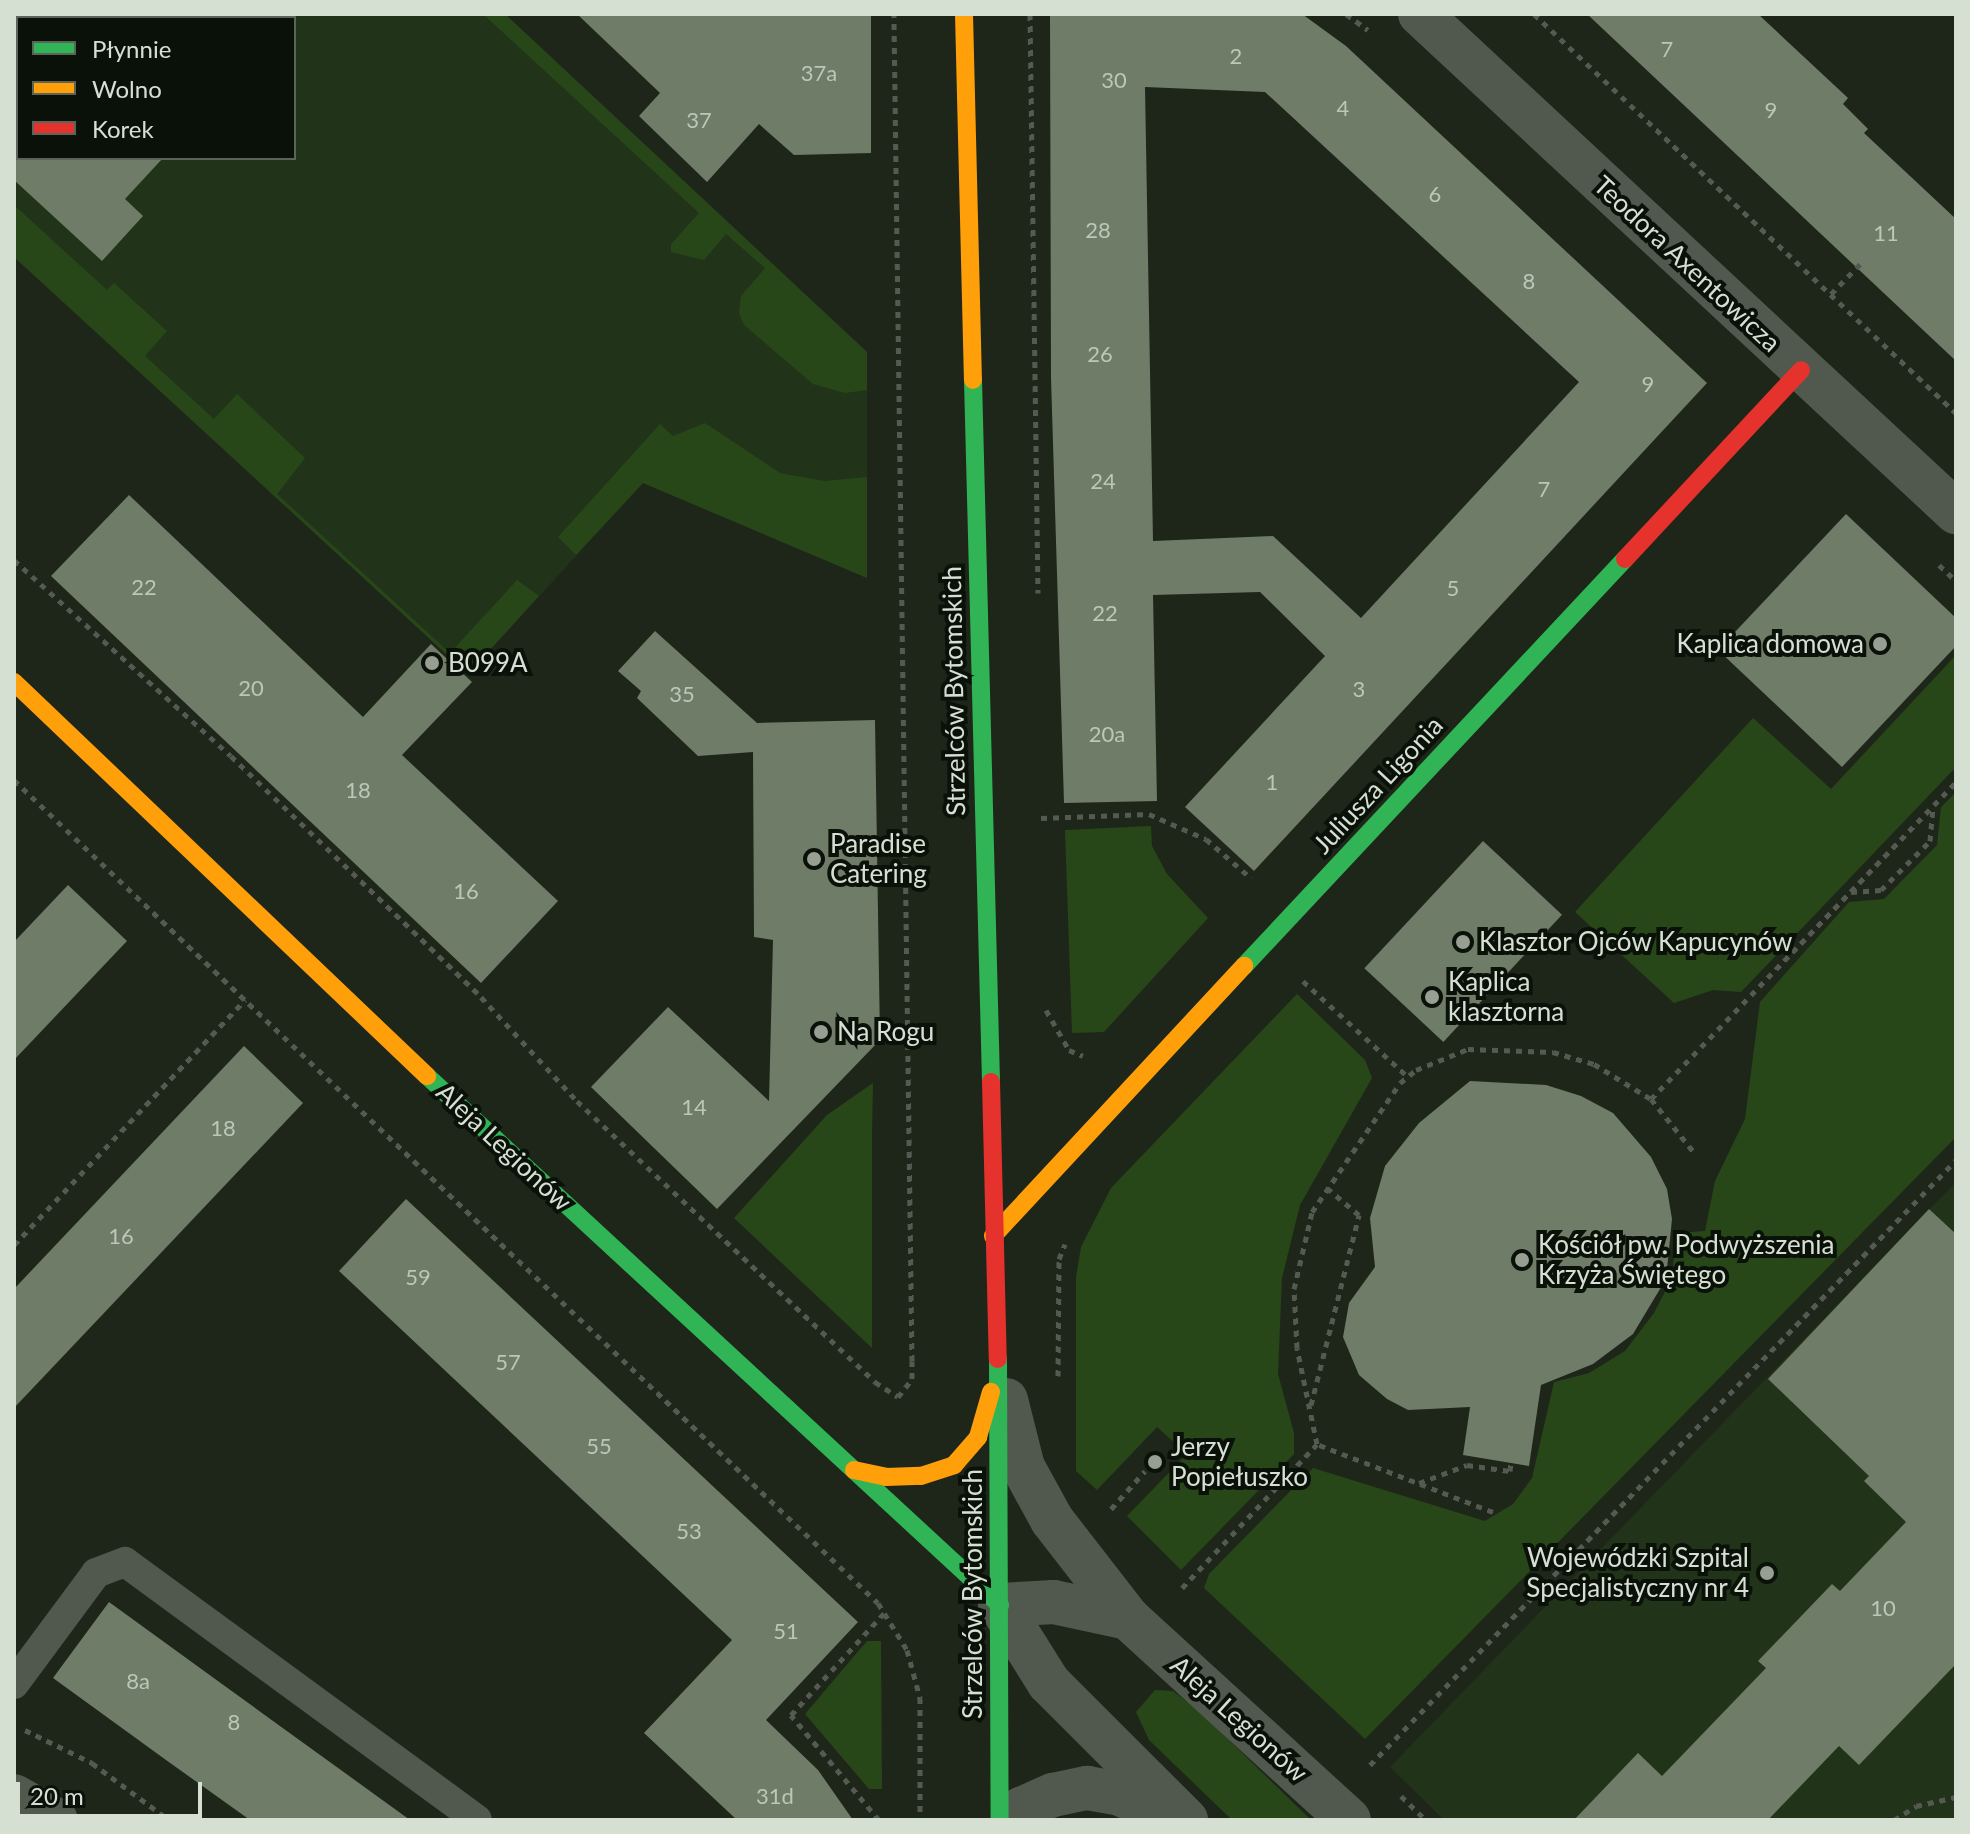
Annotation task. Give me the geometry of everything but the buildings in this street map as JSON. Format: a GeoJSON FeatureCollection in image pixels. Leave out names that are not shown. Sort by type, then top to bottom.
{"type":"FeatureCollection","features":[{"type":"Feature","properties":{"kind":"street","name":"Strzelców Bytomskich"},"geometry":{"type":"LineString","coordinates":[[964,14],[998,1367],[1000,1820]]}},
{"type":"Feature","properties":{"kind":"street","name":"Teodora Axentowicza"},"geometry":{"type":"LineString","coordinates":[[1420,14],[1956,512]]}},
{"type":"Feature","properties":{"kind":"street","name":"Juliusza Ligonia"},"geometry":{"type":"LineString","coordinates":[[993,1236],[1801,370]]}},
{"type":"Feature","properties":{"kind":"street","name":"Aleja Legionów"},"geometry":{"type":"LineString","coordinates":[[14,682],[363,1017],[1000,1605],[1049,1683],[1186,1820]]}},
{"type":"Feature","properties":{"kind":"street","name":"Strzelców Bytomskich"},"geometry":{"type":"LineString","coordinates":[[854,1470],[886,1477],[921,1476],[954,1465],[978,1437],[998,1367]]}},
{"type":"Feature","properties":{"kind":"street","name":"Aleja Legionów"},"geometry":{"type":"LineString","coordinates":[[998,1367],[1023,1467],[1052,1520],[1128,1618],[1349,1820]]}},
{"type":"Feature","properties":{"kind":"street"},"geometry":{"type":"LineString","coordinates":[[1000,1605],[1054,1602],[1128,1618]]}},
{"type":"Feature","properties":{"kind":"street"},"geometry":{"type":"LineString","coordinates":[[1013,1820],[1032,1804],[1087,1788],[1120,1794],[1177,1820]]}},
{"type":"Feature","properties":{"kind":"street"},"geometry":{"type":"LineString","coordinates":[[14,1796],[56,1820]]}},
{"type":"Feature","properties":{"kind":"lane"},"geometry":{"type":"LineString","coordinates":[[14,1684],[96,1573],[125,1562],[477,1820]]}},
{"type":"Feature","properties":{"kind":"path"},"geometry":{"type":"LineString","coordinates":[[14,560],[231,756],[481,997],[577,1101],[875,1382],[898,1397],[912,1379],[912,1346],[894,14]]}},
{"type":"Feature","properties":{"kind":"path"},"geometry":{"type":"LineString","coordinates":[[1030,14],[1038,597]]}},
{"type":"Feature","properties":{"kind":"path"},"geometry":{"type":"LineString","coordinates":[[1346,14],[1371,33]]}},
{"type":"Feature","properties":{"kind":"path"},"geometry":{"type":"LineString","coordinates":[[1534,14],[1956,413]]}},
{"type":"Feature","properties":{"kind":"path"},"geometry":{"type":"LineString","coordinates":[[1831,294],[1862,262]]}},
{"type":"Feature","properties":{"kind":"path"},"geometry":{"type":"LineString","coordinates":[[1934,560],[1956,581]]}},
{"type":"Feature","properties":{"kind":"path"},"geometry":{"type":"LineString","coordinates":[[14,780],[884,1613],[907,1650],[920,1698],[920,1820]]}},
{"type":"Feature","properties":{"kind":"path"},"geometry":{"type":"LineString","coordinates":[[1651,1099],[1956,782]]}},
{"type":"Feature","properties":{"kind":"path"},"geometry":{"type":"LineString","coordinates":[[1040,802],[1041,833]]}},
{"type":"Feature","properties":{"kind":"path"},"geometry":{"type":"LineString","coordinates":[[1850,892],[1881,890],[1930,841],[1933,806]]}},
{"type":"Feature","properties":{"kind":"path"},"geometry":{"type":"LineString","coordinates":[[1041,818],[1149,814],[1206,839],[1259,885]]}},
{"type":"Feature","properties":{"kind":"path"},"geometry":{"type":"LineString","coordinates":[[1309,966],[1298,977],[1408,1077]]}},
{"type":"Feature","properties":{"kind":"path"},"geometry":{"type":"LineString","coordinates":[[14,1245],[245,1000]]}},
{"type":"Feature","properties":{"kind":"path"},"geometry":{"type":"LineString","coordinates":[[1043,1001],[1053,1029],[1069,1050],[1091,1056]]}},
{"type":"Feature","properties":{"kind":"path"},"geometry":{"type":"LineString","coordinates":[[1317,1444],[1297,1348],[1294,1289],[1312,1212],[1377,1110],[1408,1077],[1468,1049],[1553,1052],[1594,1064],[1651,1099],[1693,1151]]}},
{"type":"Feature","properties":{"kind":"path"},"geometry":{"type":"LineString","coordinates":[[1369,1766],[1956,1160]]}},
{"type":"Feature","properties":{"kind":"path"},"geometry":{"type":"LineString","coordinates":[[1310,1410],[1359,1215],[1327,1188]]}},
{"type":"Feature","properties":{"kind":"path"},"geometry":{"type":"LineString","coordinates":[[1058,1383],[1059,1259],[1070,1231]]}},
{"type":"Feature","properties":{"kind":"path"},"geometry":{"type":"LineString","coordinates":[[1317,1444],[1493,1512]]}},
{"type":"Feature","properties":{"kind":"path"},"geometry":{"type":"LineString","coordinates":[[1182,1588],[1317,1444]]}},
{"type":"Feature","properties":{"kind":"path"},"geometry":{"type":"LineString","coordinates":[[1419,1483],[1467,1465],[1510,1471],[1511,1463]]}},
{"type":"Feature","properties":{"kind":"path"},"geometry":{"type":"LineString","coordinates":[[1105,1515],[1145,1471]]}},
{"type":"Feature","properties":{"kind":"path"},"geometry":{"type":"LineString","coordinates":[[1172,1579],[1193,1599]]}},
{"type":"Feature","properties":{"kind":"path"},"geometry":{"type":"LineString","coordinates":[[879,1820],[791,1715],[884,1613]]}},
{"type":"Feature","properties":{"kind":"path"},"geometry":{"type":"LineString","coordinates":[[14,1727],[42,1735],[92,1763],[169,1820]]}},
{"type":"Feature","properties":{"kind":"path"},"geometry":{"type":"LineString","coordinates":[[1358,1755],[1380,1777]]}},
{"type":"Feature","properties":{"kind":"path"},"geometry":{"type":"LineString","coordinates":[[1392,1788],[1426,1820]]}},
{"type":"Feature","properties":{"kind":"path"},"geometry":{"type":"LineString","coordinates":[[1894,1820],[1916,1806],[1956,1797]]}},
{"type":"Feature","properties":{"kind":"shaded area"},"geometry":{"type":"Polygon","coordinates":[[[14,14],[501,14],[867,352],[867,578],[643,483],[468,674],[14,256],[14,14]]]}},
{"type":"Feature","properties":{"kind":"shaded area"},"geometry":{"type":"Polygon","coordinates":[[[483,14],[505,14],[867,352],[867,390],[845,393],[813,384],[744,325],[739,313],[741,296],[765,268],[726,234],[704,260],[671,252],[671,244],[699,213],[483,14]]]}},
{"type":"Feature","properties":{"kind":"shaded area"},"geometry":{"type":"Polygon","coordinates":[[[14,205],[107,290],[114,283],[167,331],[145,356],[214,419],[237,394],[305,458],[277,494],[450,653],[517,580],[539,596],[468,674],[14,257],[14,205]]]}},
{"type":"Feature","properties":{"kind":"shaded area"},"geometry":{"type":"Polygon","coordinates":[[[705,423],[780,473],[824,481],[867,477],[867,578],[643,483],[576,555],[558,537],[660,424],[673,436],[705,423]]]}},
{"type":"Feature","properties":{"kind":"shaded area"},"geometry":{"type":"Polygon","coordinates":[[[1956,655],[1956,767],[1741,992],[1713,990],[1674,1003],[1575,912],[1753,718],[1831,789],[1956,655]]]}},
{"type":"Feature","properties":{"kind":"shaded area"},"geometry":{"type":"Polygon","coordinates":[[[1956,792],[1956,1137],[1365,1739],[1204,1588],[1209,1574],[1313,1468],[1485,1521],[1513,1504],[1532,1478],[1554,1382],[1589,1373],[1625,1351],[1654,1313],[1672,1278],[1676,1233],[1705,1231],[1715,1181],[1745,1119],[1760,1002],[1849,902],[1884,899],[1937,845],[1941,807],[1956,792]]]}},
{"type":"Feature","properties":{"kind":"shaded area"},"geometry":{"type":"Polygon","coordinates":[[[1151,826],[1152,846],[1167,874],[1208,918],[1104,1032],[1072,1033],[1065,830],[1151,826]]]}},
{"type":"Feature","properties":{"kind":"shaded area"},"geometry":{"type":"Polygon","coordinates":[[[1297,994],[1365,1060],[1372,1078],[1300,1205],[1282,1278],[1278,1374],[1294,1433],[1294,1454],[1181,1570],[1127,1516],[1187,1454],[1157,1427],[1097,1490],[1076,1471],[1076,1277],[1081,1247],[1111,1188],[1297,994]]]}},
{"type":"Feature","properties":{"kind":"shaded area"},"geometry":{"type":"Polygon","coordinates":[[[873,1083],[872,1348],[734,1218],[827,1115],[873,1083]]]}},
{"type":"Feature","properties":{"kind":"shaded area","name":"Wojewódzki Szpital Specjalistyczny nr 4"},"geometry":{"type":"Polygon","coordinates":[[[1956,1182],[1956,1820],[1444,1820],[1390,1767],[1956,1182]]]}},
{"type":"Feature","properties":{"kind":"shaded area"},"geometry":{"type":"Polygon","coordinates":[[[867,1641],[881,1641],[882,1789],[869,1789],[805,1714],[867,1641]]]}},
{"type":"Feature","properties":{"kind":"shaded area"},"geometry":{"type":"Polygon","coordinates":[[[1155,1690],[1173,1691],[1198,1710],[1311,1820],[1232,1820],[1149,1740],[1136,1712],[1155,1690]]]}},
{"type":"Feature","properties":{"kind":"traffic: fast"},"geometry":{"type":"LineString","coordinates":[[973,380],[991,1082]]}},
{"type":"Feature","properties":{"kind":"traffic: fast"},"geometry":{"type":"LineString","coordinates":[[1244,966],[1625,559]]}},
{"type":"Feature","properties":{"kind":"traffic: fast"},"geometry":{"type":"LineString","coordinates":[[427,1076],[1000,1605]]}},
{"type":"Feature","properties":{"kind":"traffic: fast"},"geometry":{"type":"LineString","coordinates":[[998,1359],[1000,1820]]}},
{"type":"Feature","properties":{"kind":"traffic: slow"},"geometry":{"type":"LineString","coordinates":[[964,14],[973,380]]}},
{"type":"Feature","properties":{"kind":"traffic: slow"},"geometry":{"type":"LineString","coordinates":[[14,682],[427,1076]]}},
{"type":"Feature","properties":{"kind":"traffic: slow"},"geometry":{"type":"LineString","coordinates":[[993,1236],[1244,966]]}},
{"type":"Feature","properties":{"kind":"traffic: slow"},"geometry":{"type":"LineString","coordinates":[[854,1470],[886,1477],[921,1476],[954,1465],[978,1437],[991,1392]]}},
{"type":"Feature","properties":{"kind":"traffic: jam"},"geometry":{"type":"LineString","coordinates":[[1625,559],[1801,370]]}},
{"type":"Feature","properties":{"kind":"traffic: jam"},"geometry":{"type":"LineString","coordinates":[[991,1082],[998,1359]]}},
{"type":"Feature","properties":{"kind":"place","name":"Kaplica domowa"},"geometry":{"type":"Point","coordinates":[1880,644]}},
{"type":"Feature","properties":{"kind":"place","name":"B099A"},"geometry":{"type":"Point","coordinates":[432,663]}},
{"type":"Feature","properties":{"kind":"place","name":"Paradise Catering"},"geometry":{"type":"Point","coordinates":[814,859]}},
{"type":"Feature","properties":{"kind":"place","name":"Klasztor Ojców Kapucynów"},"geometry":{"type":"Point","coordinates":[1463,942]}},
{"type":"Feature","properties":{"kind":"place","name":"Kaplica klasztorna"},"geometry":{"type":"Point","coordinates":[1432,997]}},
{"type":"Feature","properties":{"kind":"place","name":"Na Rogu"},"geometry":{"type":"Point","coordinates":[821,1032]}},
{"type":"Feature","properties":{"kind":"place","name":"Kościół pw. Podwyższenia Krzyża Świętego"},"geometry":{"type":"Point","coordinates":[1522,1260]}},
{"type":"Feature","properties":{"kind":"place","name":"Jerzy Popiełuszko"},"geometry":{"type":"Point","coordinates":[1155,1462]}},
{"type":"Feature","properties":{"kind":"place","name":"Wojewódzki Szpital Specjalistyczny nr 4"},"geometry":{"type":"Point","coordinates":[1767,1573]}}]}
